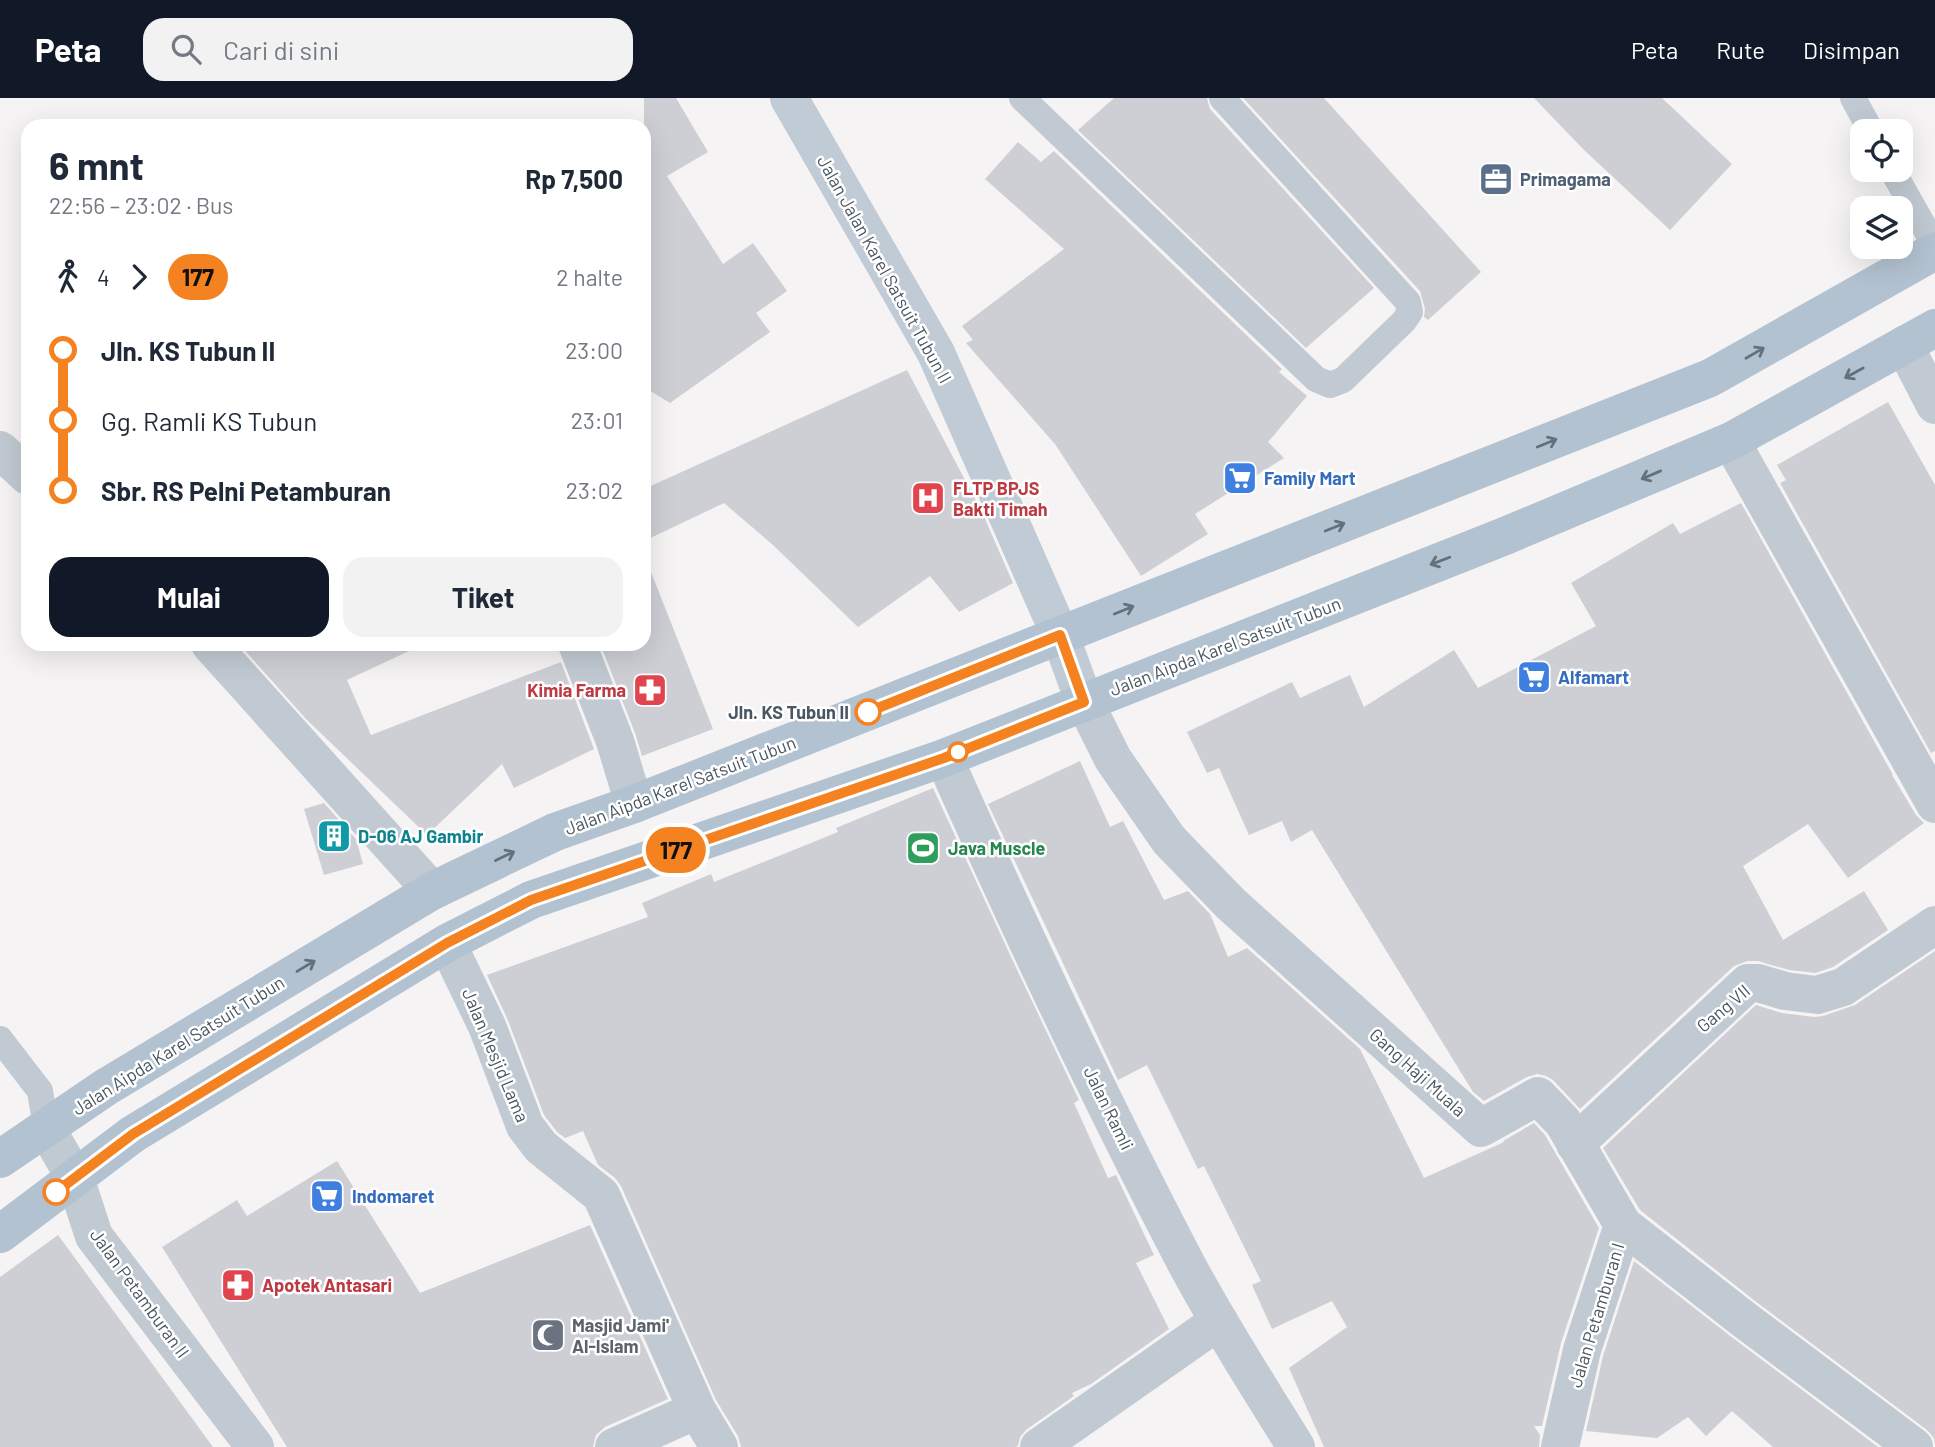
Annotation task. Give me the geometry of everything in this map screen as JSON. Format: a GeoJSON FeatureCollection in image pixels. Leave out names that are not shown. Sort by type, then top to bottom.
{"type":"FeatureCollection","features":[{"type":"Feature","properties":{"kind":"main road","name":"Jalan Aipda Karel Satsuit Tubun"},"geometry":{"type":"LineString","coordinates":[[0,1159],[106,1087],[432,891],[555,832],[634,804],[1710,378],[1935,249]]}},
{"type":"Feature","properties":{"kind":"main road","name":"Jalan Aipda Karel Satsuit Tubun"},"geometry":{"type":"LineString","coordinates":[[0,1234],[133,1134],[447,943],[531,900],[944,758],[1505,536],[1731,441],[1919,336]]}},
{"type":"Feature","properties":{"kind":"street","name":"Jalan Jalan Karel Satsuit Tubun II"},"geometry":{"type":"LineString","coordinates":[[789,98],[936,353],[1060,635],[1084,702]]}},
{"type":"Feature","properties":{"kind":"street"},"geometry":{"type":"LineString","coordinates":[[1919,336],[1935,405]]}},
{"type":"Feature","properties":{"kind":"street"},"geometry":{"type":"LineString","coordinates":[[1731,441],[1931,784]]}},
{"type":"Feature","properties":{"kind":"street"},"geometry":{"type":"LineString","coordinates":[[0,450],[21,469]]}},
{"type":"Feature","properties":{"kind":"street"},"geometry":{"type":"LineString","coordinates":[[216,651],[432,891]]}},
{"type":"Feature","properties":{"kind":"street"},"geometry":{"type":"LineString","coordinates":[[580,651],[615,741],[634,804]]}},
{"type":"Feature","properties":{"kind":"street","name":"Gang Haji Muala"},"geometry":{"type":"LineString","coordinates":[[1084,702],[1113,759],[1169,840],[1231,904],[1481,1128],[1538,1096],[1563,1122],[1623,1225],[1914,1447]]}},
{"type":"Feature","properties":{"kind":"street","name":"Jalan Ramli"},"geometry":{"type":"LineString","coordinates":[[944,758],[1095,1082],[1188,1266],[1296,1447]]}},
{"type":"Feature","properties":{"kind":"street","name":"Gang VII"},"geometry":{"type":"LineString","coordinates":[[1575,1143],[1748,983],[1817,995],[1843,987],[1935,925]]}},
{"type":"Feature","properties":{"kind":"street","name":"Jalan Mesjid Lama"},"geometry":{"type":"LineString","coordinates":[[447,943],[487,1026],[525,1126],[541,1147],[601,1195],[697,1410],[719,1447]]}},
{"type":"Feature","properties":{"kind":"street","name":"Jalan Petamburan II"},"geometry":{"type":"LineString","coordinates":[[46,1128],[75,1178],[94,1236],[255,1447]]}},
{"type":"Feature","properties":{"kind":"street","name":"Jalan Petamburan I"},"geometry":{"type":"LineString","coordinates":[[1560,1447],[1582,1350],[1623,1225]]}},
{"type":"Feature","properties":{"kind":"street"},"geometry":{"type":"LineString","coordinates":[[1039,1447],[1219,1321]]}},
{"type":"Feature","properties":{"kind":"street"},"geometry":{"type":"LineString","coordinates":[[614,1447],[697,1410]]}},
{"type":"Feature","properties":{"kind":"lane"},"geometry":{"type":"LineString","coordinates":[[1022,98],[1316,379],[1330,385],[1343,380],[1404,321],[1410,312],[1408,302],[1222,98]]}},
{"type":"Feature","properties":{"kind":"lane"},"geometry":{"type":"LineString","coordinates":[[1853,98],[1864,119]]}},
{"type":"Feature","properties":{"kind":"lane"},"geometry":{"type":"LineString","coordinates":[[1899,182],[1935,249]]}},
{"type":"Feature","properties":{"kind":"lane"},"geometry":{"type":"LineString","coordinates":[[0,1039],[40,1091],[46,1128]]}},
{"type":"Feature","properties":{"kind":"building"},"geometry":{"type":"Polygon","coordinates":[[[644,98],[676,98],[708,152],[667,176],[723,264],[753,243],[787,291],[756,313],[770,332],[670,403],[651,391],[651,119],[644,119],[644,98]]]}},
{"type":"Feature","properties":{"kind":"building"},"geometry":{"type":"Polygon","coordinates":[[[1114,98],[1207,98],[1210,109],[1374,288],[1306,348],[1078,130],[1114,98]]]}},
{"type":"Feature","properties":{"kind":"building"},"geometry":{"type":"Polygon","coordinates":[[[1243,98],[1324,98],[1481,272],[1428,320],[1424,317],[1425,309],[1420,291],[1243,98]]]}},
{"type":"Feature","properties":{"kind":"building"},"geometry":{"type":"Polygon","coordinates":[[[1534,98],[1662,98],[1732,164],[1670,230],[1584,150],[1534,98]]]}},
{"type":"Feature","properties":{"kind":"building"},"geometry":{"type":"Polygon","coordinates":[[[1018,142],[1041,162],[1054,151],[1282,369],[1279,372],[1307,396],[1268,442],[1284,458],[1195,514],[1208,534],[1141,576],[1055,444],[966,343],[973,340],[962,326],[1064,249],[985,179],[1018,142]]]}},
{"type":"Feature","properties":{"kind":"building"},"geometry":{"type":"Polygon","coordinates":[[[907,370],[982,512],[1013,583],[959,612],[930,576],[858,627],[773,545],[724,503],[651,538],[651,486],[907,370]]]}},
{"type":"Feature","properties":{"kind":"building"},"geometry":{"type":"Polygon","coordinates":[[[1888,402],[1935,485],[1935,751],[1931,753],[1780,483],[1786,480],[1777,465],[1888,402]]]}},
{"type":"Feature","properties":{"kind":"building"},"geometry":{"type":"Polygon","coordinates":[[[1741,503],[1892,775],[1916,815],[1924,823],[1848,878],[1808,824],[1743,866],[1783,940],[1864,891],[1888,930],[1833,967],[1815,973],[1789,970],[1758,961],[1747,961],[1734,966],[1580,1109],[1553,1080],[1537,1074],[1484,1101],[1473,1092],[1312,830],[1291,842],[1282,821],[1249,835],[1219,768],[1207,773],[1187,732],[1292,682],[1300,698],[1350,675],[1364,707],[1454,650],[1478,688],[1596,626],[1571,583],[1673,523],[1680,534],[1741,503]]]}},
{"type":"Feature","properties":{"kind":"building","name":"Kimia Farma"},"geometry":{"type":"Polygon","coordinates":[[[651,572],[713,729],[642,756],[603,651],[651,651],[651,572]]]}},
{"type":"Feature","properties":{"kind":"building"},"geometry":{"type":"Polygon","coordinates":[[[245,651],[409,651],[347,680],[371,735],[561,662],[594,749],[514,788],[502,764],[427,835],[306,719],[245,651]]]}},
{"type":"Feature","properties":{"kind":"building"},"geometry":{"type":"Polygon","coordinates":[[[1080,761],[1110,827],[1123,821],[1164,900],[1188,891],[1210,914],[1228,957],[1247,948],[1360,1049],[1424,1178],[1504,1142],[1534,1123],[1545,1135],[1599,1228],[1561,1343],[1542,1426],[1534,1426],[1540,1435],[1539,1447],[1324,1447],[1289,1368],[1347,1327],[1332,1301],[1272,1329],[1252,1285],[1261,1281],[1204,1166],[1198,1169],[1147,1065],[1118,1080],[988,804],[1080,761]]]}},
{"type":"Feature","properties":{"kind":"building"},"geometry":{"type":"Polygon","coordinates":[[[933,788],[1079,1100],[1074,1103],[1108,1178],[1116,1175],[1154,1255],[1136,1263],[1169,1329],[1091,1384],[1072,1393],[1074,1396],[1026,1430],[1015,1447],[741,1447],[738,1436],[716,1400],[621,1186],[598,1165],[583,1131],[565,1138],[544,1115],[507,1018],[487,975],[648,917],[642,903],[711,874],[714,882],[838,832],[836,828],[933,788]]]}},
{"type":"Feature","properties":{"kind":"building","name":"D-06 AJ Gambir"},"geometry":{"type":"Polygon","coordinates":[[[324,803],[356,839],[363,864],[324,875],[304,809],[324,803]]]}},
{"type":"Feature","properties":{"kind":"building"},"geometry":{"type":"Polygon","coordinates":[[[1935,951],[1935,1444],[1934,1438],[1927,1430],[1755,1301],[1640,1210],[1603,1148],[1756,1005],[1782,1013],[1823,1016],[1855,1005],[1935,951]]]}},
{"type":"Feature","properties":{"kind":"building"},"geometry":{"type":"Polygon","coordinates":[[[337,1161],[420,1293],[590,1225],[668,1399],[605,1427],[596,1435],[593,1447],[287,1447],[162,1247],[237,1200],[247,1216],[337,1161]]]}},
{"type":"Feature","properties":{"kind":"building"},"geometry":{"type":"Polygon","coordinates":[[[58,1235],[213,1447],[0,1447],[0,1277],[58,1235]]]}},
{"type":"Feature","properties":{"kind":"building"},"geometry":{"type":"Polygon","coordinates":[[[1634,1261],[1878,1447],[1773,1447],[1732,1411],[1706,1436],[1688,1417],[1657,1438],[1586,1431],[1603,1356],[1634,1261]]]}},
{"type":"Feature","properties":{"kind":"bus line","name":"177"},"geometry":{"type":"LineString","coordinates":[[56,1192],[133,1134],[447,943],[531,900],[944,758],[1084,702],[1060,635],[868,712]]}},
{"type":"Feature","properties":{"kind":"place","name":"Primagama"},"geometry":{"type":"Point","coordinates":[1496,179]}},
{"type":"Feature","properties":{"kind":"place","name":"Family Mart"},"geometry":{"type":"Point","coordinates":[1240,478]}},
{"type":"Feature","properties":{"kind":"place","name":"FLTP BPJS Bakti Timah"},"geometry":{"type":"Point","coordinates":[928,498]}},
{"type":"Feature","properties":{"kind":"place","name":"Alfamart"},"geometry":{"type":"Point","coordinates":[1534,677]}},
{"type":"Feature","properties":{"kind":"place","name":"Kimia Farma"},"geometry":{"type":"Point","coordinates":[650,690]}},
{"type":"Feature","properties":{"kind":"place","name":"Jln. KS Tubun II"},"geometry":{"type":"Point","coordinates":[868,712]}},
{"type":"Feature","properties":{"kind":"place","name":"D-06 AJ Gambir"},"geometry":{"type":"Point","coordinates":[334,836]}},
{"type":"Feature","properties":{"kind":"place","name":"Java Muscle"},"geometry":{"type":"Point","coordinates":[923,848]}},
{"type":"Feature","properties":{"kind":"place","name":"Indomaret"},"geometry":{"type":"Point","coordinates":[327,1196]}},
{"type":"Feature","properties":{"kind":"place","name":"Apotek Antasari"},"geometry":{"type":"Point","coordinates":[238,1285]}},
{"type":"Feature","properties":{"kind":"place","name":"Masjid Jami' Al-Islam"},"geometry":{"type":"Point","coordinates":[548,1335]}}]}
